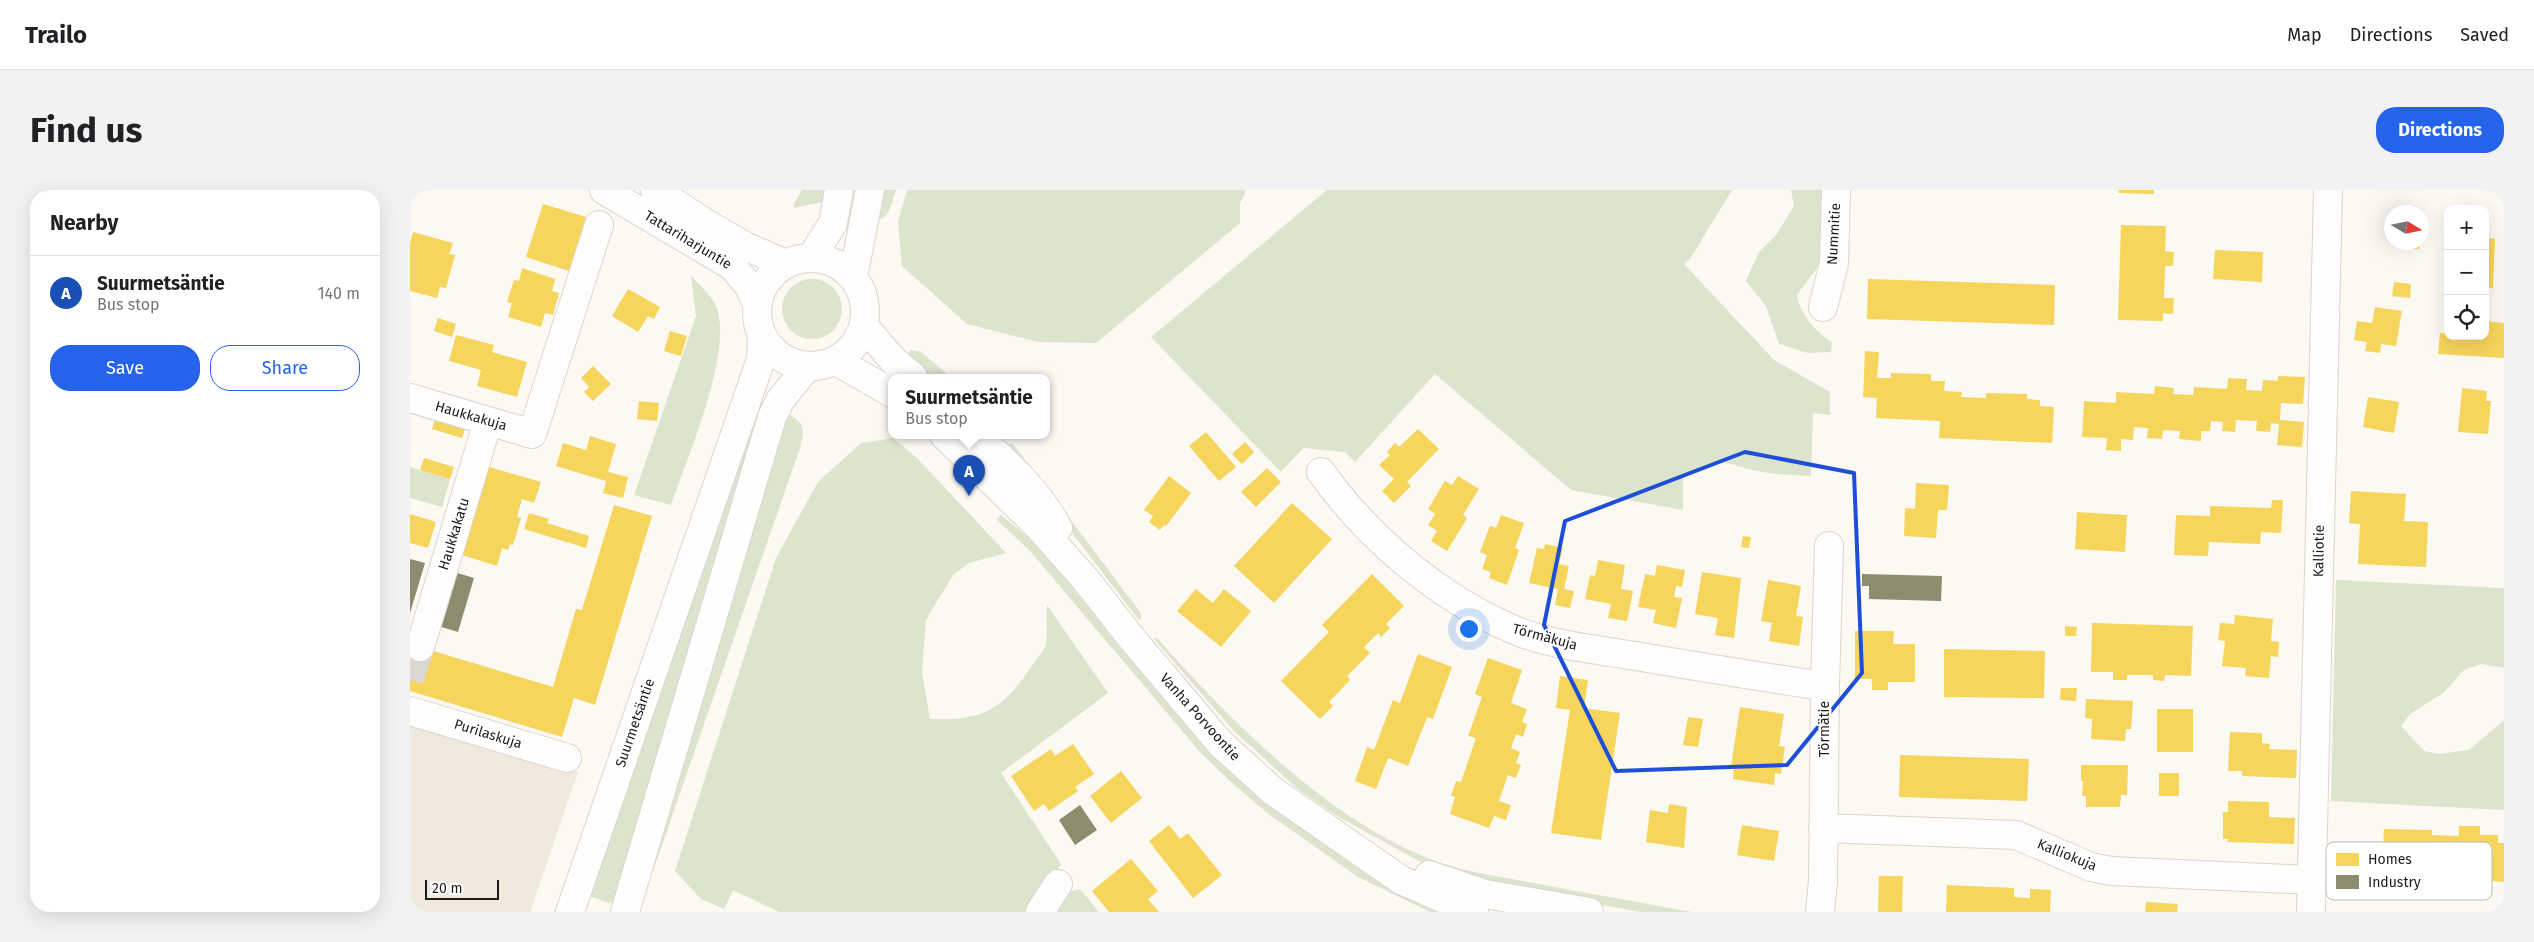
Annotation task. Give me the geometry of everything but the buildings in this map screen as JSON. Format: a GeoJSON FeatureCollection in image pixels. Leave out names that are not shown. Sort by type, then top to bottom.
{"type":"FeatureCollection","features":[{"type":"Feature","properties":{"kind":"main road","name":"Tattariharjuntie"},"geometry":{"type":"LineString","coordinates":[[604,190],[732,266],[750,286],[757,304]]}},
{"type":"Feature","properties":{"kind":"main road","name":"Tattariharjuntie"},"geometry":{"type":"LineString","coordinates":[[655,190],[710,226],[745,246],[799,261]]}},
{"type":"Feature","properties":{"kind":"main road"},"geometry":{"type":"LineString","coordinates":[[799,261],[832,223],[839,190]]}},
{"type":"Feature","properties":{"kind":"main road"},"geometry":{"type":"LineString","coordinates":[[853,277],[870,190]]}},
{"type":"Feature","properties":{"kind":"main road","name":"Nummitie"},"geometry":{"type":"LineString","coordinates":[[1823,307],[1834,263],[1836,190]]}},
{"type":"Feature","properties":{"kind":"main road","name":"Kalliotie"},"geometry":{"type":"LineString","coordinates":[[2312,912],[2328,190]]}},
{"type":"Feature","properties":{"kind":"main road","name":"Haukkakuja"},"geometry":{"type":"LineString","coordinates":[[410,398],[532,434],[599,226]]}},
{"type":"Feature","properties":{"kind":"main road"},"geometry":{"type":"LineString","coordinates":[[828,260],[853,277],[862,291],[865,307],[864,326],[852,348],[836,361],[821,366],[807,367],[786,360],[772,350],[762,335],[758,321],[757,304],[764,286],[774,272],[799,261],[828,260]]}},
{"type":"Feature","properties":{"kind":"main road"},"geometry":{"type":"LineString","coordinates":[[864,326],[893,360],[909,374]]}},
{"type":"Feature","properties":{"kind":"main road","name":"Suurmetsäntie"},"geometry":{"type":"LineString","coordinates":[[570,912],[761,359],[762,335]]}},
{"type":"Feature","properties":{"kind":"main road"},"geometry":{"type":"LineString","coordinates":[[836,361],[888,391]]}},
{"type":"Feature","properties":{"kind":"main road"},"geometry":{"type":"LineString","coordinates":[[625,912],[772,416],[781,399],[807,367]]}},
{"type":"Feature","properties":{"kind":"main road","name":"Haukkakatu"},"geometry":{"type":"LineString","coordinates":[[420,647],[488,421]]}},
{"type":"Feature","properties":{"kind":"main road","name":"Vanha Porvoontie"},"geometry":{"type":"LineString","coordinates":[[949,439],[1038,526],[1086,580],[1133,640],[1221,744],[1273,791],[1401,880],[1474,912]]}},
{"type":"Feature","properties":{"kind":"main road","name":"Vanha Porvoontie"},"geometry":{"type":"LineString","coordinates":[[980,439],[1018,475],[1052,516],[1086,580]]}},
{"type":"Feature","properties":{"kind":"main road","name":"Törmäkuja"},"geometry":{"type":"LineString","coordinates":[[1321,472],[1344,504],[1427,580],[1469,608],[1513,630],[1568,645],[1824,686]]}},
{"type":"Feature","properties":{"kind":"main road","name":"Törmätie"},"geometry":{"type":"LineString","coordinates":[[1820,912],[1823,882],[1824,686],[1829,546]]}},
{"type":"Feature","properties":{"kind":"main road","name":"Purilaskuja"},"geometry":{"type":"LineString","coordinates":[[410,711],[566,758]]}},
{"type":"Feature","properties":{"kind":"main road","name":"Kalliokuja"},"geometry":{"type":"LineString","coordinates":[[1823,828],[2016,835],[2091,867],[2111,871],[2312,880]]}},
{"type":"Feature","properties":{"kind":"main road","name":"Vanha Porvoontie"},"geometry":{"type":"LineString","coordinates":[[1360,851],[1485,894],[1589,912]]}},
{"type":"Feature","properties":{"kind":"main road"},"geometry":{"type":"LineString","coordinates":[[1040,912],[1058,884]]}},
{"type":"Feature","properties":{"kind":"highlighted area"},"geometry":{"type":"Polygon","coordinates":[[[1745,452],[1854,473],[1862,673],[1787,765],[1616,771],[1544,625],[1565,521],[1745,452]]]}},
{"type":"Feature","properties":{"kind":"shaded area"},"geometry":{"type":"Polygon","coordinates":[[[410,722],[578,772],[530,912],[410,912],[410,722]]]}},
{"type":"Feature","properties":{"kind":"green space"},"geometry":{"type":"Polygon","coordinates":[[[802,190],[831,190],[828,201],[794,208],[794,204],[802,190]]]}},
{"type":"Feature","properties":{"kind":"green space"},"geometry":{"type":"Polygon","coordinates":[[[878,190],[896,190],[889,210],[883,218],[873,221],[878,190]]]}},
{"type":"Feature","properties":{"kind":"green space"},"geometry":{"type":"Polygon","coordinates":[[[907,190],[1246,190],[1240,204],[1240,223],[1096,343],[1038,342],[967,324],[902,266],[898,222],[907,190]]]}},
{"type":"Feature","properties":{"kind":"green space"},"geometry":{"type":"Polygon","coordinates":[[[1327,190],[1732,190],[1690,259],[1684,264],[1774,360],[1830,392],[1830,415],[1813,413],[1811,476],[1769,473],[1722,462],[1714,462],[1695,470],[1683,479],[1683,510],[1571,490],[1435,374],[1355,462],[1345,452],[1303,448],[1281,472],[1151,337],[1327,190]]]}},
{"type":"Feature","properties":{"kind":"green space"},"geometry":{"type":"Polygon","coordinates":[[[1791,190],[1827,190],[1825,257],[1797,295],[1801,309],[1809,322],[1832,342],[1831,352],[1808,353],[1779,344],[1766,306],[1746,281],[1759,252],[1777,234],[1794,206],[1791,190]]]}},
{"type":"Feature","properties":{"kind":"green space"},"geometry":{"type":"Polygon","coordinates":[[[691,275],[715,304],[720,323],[719,347],[706,404],[671,505],[634,495],[696,316],[691,275]]]}},
{"type":"Feature","properties":{"kind":"green space"},"geometry":{"type":"Polygon","coordinates":[[[812,279],[829,284],[837,292],[842,309],[837,326],[829,334],[812,339],[795,334],[787,326],[782,309],[787,292],[795,284],[812,279]]]}},
{"type":"Feature","properties":{"kind":"green space"},"geometry":{"type":"Polygon","coordinates":[[[911,350],[921,352],[947,374],[926,374],[905,356],[911,350]]]}},
{"type":"Feature","properties":{"kind":"green space"},"geometry":{"type":"Polygon","coordinates":[[[756,397],[766,403],[619,900],[609,903],[584,894],[756,397]]]}},
{"type":"Feature","properties":{"kind":"green space"},"geometry":{"type":"Polygon","coordinates":[[[787,413],[800,422],[802,426],[801,445],[653,871],[649,871],[787,413]]]}},
{"type":"Feature","properties":{"kind":"green space"},"geometry":{"type":"Polygon","coordinates":[[[894,439],[917,458],[1006,553],[969,563],[953,575],[926,620],[922,672],[930,719],[963,718],[976,715],[988,711],[1009,695],[1045,647],[1047,605],[1108,693],[1001,773],[1061,864],[1031,912],[779,912],[733,890],[724,909],[701,899],[675,871],[776,558],[818,482],[861,443],[894,439]]]}},
{"type":"Feature","properties":{"kind":"green space"},"geometry":{"type":"Polygon","coordinates":[[[1010,443],[1014,445],[1140,612],[1141,619],[1139,620],[1006,447],[1010,443]]]}},
{"type":"Feature","properties":{"kind":"green space"},"geometry":{"type":"Polygon","coordinates":[[[410,467],[450,479],[442,507],[410,498],[410,467]]]}},
{"type":"Feature","properties":{"kind":"green space"},"geometry":{"type":"Polygon","coordinates":[[[1001,515],[1034,542],[1182,718],[1302,827],[1346,860],[1385,882],[1452,912],[1430,912],[1358,877],[1270,815],[1233,784],[1200,752],[1030,551],[997,520],[1001,515]]]}},
{"type":"Feature","properties":{"kind":"green space"},"geometry":{"type":"Polygon","coordinates":[[[2336,580],[2504,588],[2504,668],[2481,664],[2464,670],[2443,693],[2410,714],[2401,726],[2424,751],[2439,754],[2469,750],[2504,720],[2504,810],[2331,801],[2336,580]]]}},
{"type":"Feature","properties":{"kind":"green space"},"geometry":{"type":"Polygon","coordinates":[[[1157,638],[1220,706],[1293,774],[1333,804],[1374,831],[1416,853],[1458,868],[1479,873],[1692,912],[1640,912],[1495,885],[1419,861],[1337,816],[1299,790],[1234,731],[1154,639],[1157,638]]]}},
{"type":"Feature","properties":{"kind":"green space"},"geometry":{"type":"Polygon","coordinates":[[[1080,889],[1099,912],[1047,912],[1059,895],[1080,889]]]}},
{"type":"Feature","properties":{"kind":"tunnel"},"geometry":{"type":"LineString","coordinates":[[410,680],[420,647]]}},
{"type":"Feature","properties":{"kind":"place","name":"Suurmetsäntie"},"geometry":{"type":"Point","coordinates":[969,496]}}]}
